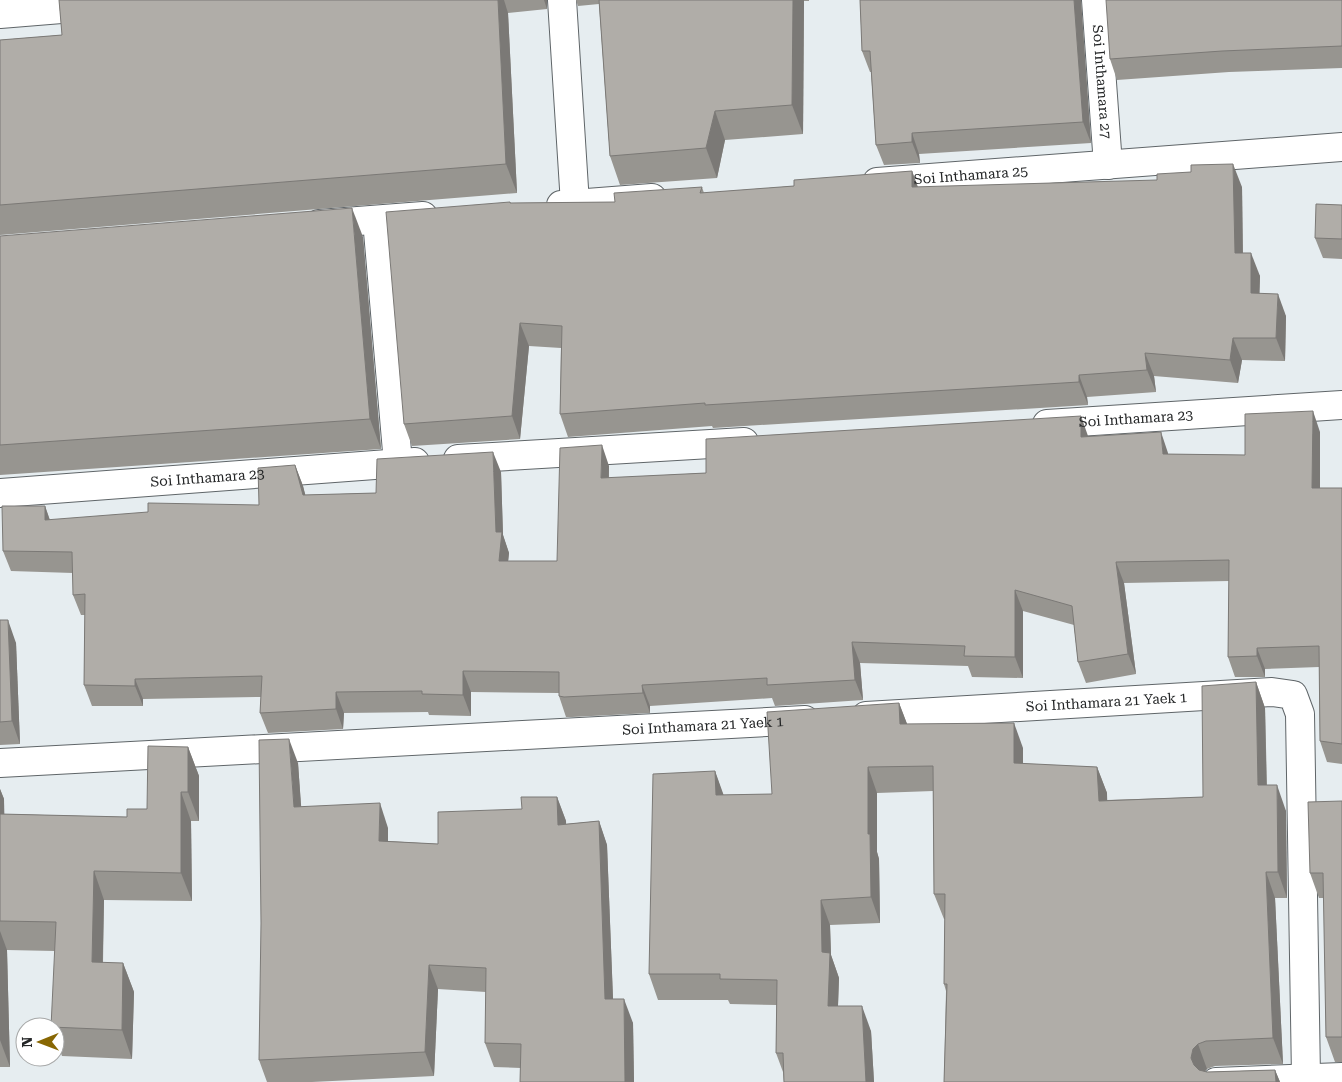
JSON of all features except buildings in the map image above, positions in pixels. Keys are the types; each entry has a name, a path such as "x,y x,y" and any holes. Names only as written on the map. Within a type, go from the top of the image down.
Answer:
{"street":[{"path":"562,0 575,204"},
{"name":"Soi Inthamara 27","path":"1096,0 1108,165"},
{"path":"0,14 126,4"},
{"name":"Soi Inthamara 25","path":"851,184 1342,147"},
{"path":"535,207 673,197"},
{"path":"298,226 446,214"},
{"path":"377,220 398,463"},
{"name":"Soi Inthamara 23","path":"1021,425 1342,405"},
{"name":"Soi Inthamara 23","path":"0,493 398,463 774,440"},
{"name":"Soi Inthamara 21 Yaek 1","path":"0,763 838,718 1254,692 1293,695 1300,714 1306,1077"},
{"path":"1216,1082 1342,1077"}]}
